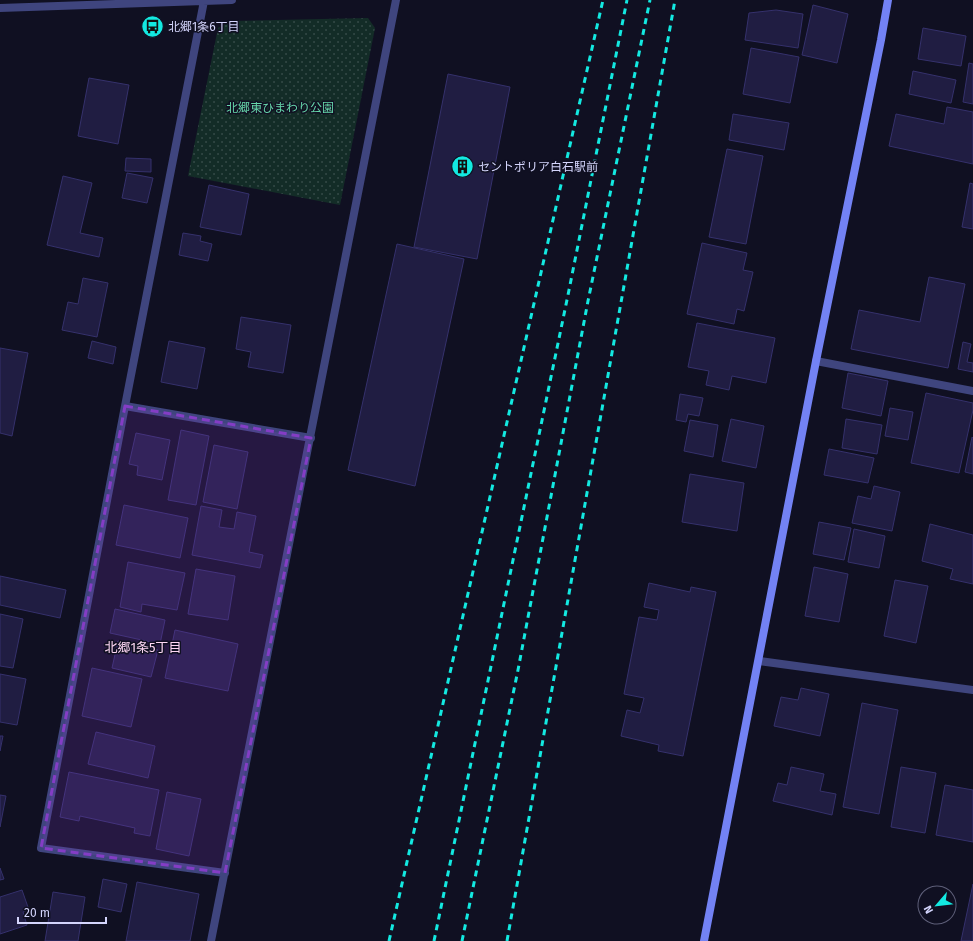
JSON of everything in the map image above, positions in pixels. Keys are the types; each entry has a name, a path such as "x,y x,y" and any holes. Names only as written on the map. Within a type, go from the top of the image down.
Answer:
{"street":[{"path":"0,8 28,4 232,0"},
{"path":"211,941 396,0"},
{"path":"704,941 816,361 888,0"},
{"path":"204,1 41,848 225,872"},
{"path":"816,361 973,391"},
{"path":"125,406 311,438"},
{"path":"759,661 973,690"}],"highlighted area":[{"path":"125,406 311,438 225,873 41,848"}],"green space":[{"name":"北郷東ひまわり公園","path":"368,18 375,28 340,205 188,176 218,28 229,21"}],"building":[{"path":"813,5 848,14 837,63 802,55"},
{"path":"776,10 803,14 798,48 745,40 749,13"},
{"path":"923,28 966,36 961,66 918,59"},
{"path":"751,48 799,57 790,103 743,94"},
{"path":"969,63 973,64 973,104 963,102"},
{"path":"913,71 956,80 951,103 909,94"},
{"name":"セントポリア白石駅前","path":"448,74 510,87 477,259 414,247"},
{"path":"89,78 129,85 118,144 78,136"},
{"path":"947,107 973,112 973,164 889,146 896,114 944,124"},
{"path":"733,114 789,123 784,150 729,140"},
{"path":"727,149 763,156 746,244 709,237"},
{"path":"126,158 151,159 151,172 125,171"},
{"path":"127,173 153,178 147,203 122,198"},
{"path":"63,176 92,183 80,233 103,238 99,257 47,245"},
{"path":"970,183 973,184 973,229 962,227"},
{"path":"209,185 249,194 241,235 200,227"},
{"path":"183,233 201,236 200,241 212,244 208,261 179,255"},
{"path":"702,243 747,253 743,270 753,272 744,311 737,309 734,324 687,314"},
{"path":"397,244 464,259 415,486 348,470"},
{"path":"929,277 965,284 948,368 851,349 859,310 920,322"},
{"path":"83,278 108,283 97,337 62,330 68,302 78,304"},
{"path":"241,317 291,325 283,373 248,367 251,352 236,349"},
{"path":"697,323 775,338 766,383 732,376 729,390 706,385 709,371 688,367"},
{"path":"92,341 116,347 113,364 88,358"},
{"path":"169,341 205,348 197,389 161,382"},
{"path":"963,342 971,344 967,362 973,363 973,372 958,369"},
{"path":"0,348 28,353 12,436 0,433"},
{"path":"848,373 888,381 881,416 842,408"},
{"path":"926,393 973,403 973,410 959,473 911,463"},
{"path":"680,394 703,398 699,416 688,414 686,422 676,420"},
{"path":"890,408 913,412 908,440 885,436"},
{"path":"731,419 764,426 756,468 722,461"},
{"path":"846,419 882,425 877,454 842,448"},
{"path":"690,420 718,425 713,457 684,451"},
{"path":"181,430 209,436 196,505 168,500"},
{"path":"136,433 170,440 162,480 137,475 138,466 129,464"},
{"path":"972,437 973,438 973,474 965,472"},
{"path":"214,445 248,452 237,509 203,502"},
{"path":"829,449 874,458 868,483 824,475"},
{"path":"690,474 744,483 737,531 682,522"},
{"path":"874,486 900,492 892,531 852,523 858,496 871,499"},
{"path":"124,505 188,518 180,558 116,545"},
{"path":"201,506 222,510 219,527 234,529 237,512 256,516 249,552 263,555 260,568 192,555"},
{"path":"819,522 851,528 844,560 813,554"},
{"path":"930,524 973,535 973,584 950,579 953,569 922,561"},
{"path":"854,529 885,536 879,568 848,562"},
{"path":"128,562 185,573 177,610 142,604 141,612 120,607"},
{"path":"814,567 848,574 839,622 805,616"},
{"path":"196,569 235,576 228,620 188,614"},
{"path":"0,576 66,590 60,618 0,605"},
{"path":"895,580 928,586 916,643 884,636"},
{"path":"649,583 690,592 691,587 716,592 683,756 658,751 659,745 621,736 627,710 640,713 644,698 624,694 639,617 657,620 659,610 644,607"},
{"path":"115,609 165,620 160,644 110,633"},
{"path":"0,614 23,619 13,668 0,666"},
{"path":"175,630 238,644 228,691 165,678"},
{"path":"118,641 158,650 151,677 112,668"},
{"path":"92,668 142,679 131,727 82,716"},
{"path":"0,674 26,679 17,725 0,722"},
{"path":"801,688 829,694 820,736 774,726 781,697 798,700"},
{"path":"862,703 898,710 879,814 843,807"},
{"path":"96,732 155,746 148,778 88,764"},
{"path":"0,736 3,736 0,751"},
{"path":"791,767 824,774 820,791 836,794 832,815 773,801 778,783 787,785"},
{"path":"901,767 936,773 925,833 891,827"},
{"path":"69,772 159,790 150,836 134,833 135,828 80,816 79,821 60,817"},
{"path":"945,785 973,790 973,842 936,835"},
{"path":"167,792 201,799 189,856 156,849"},
{"path":"0,795 6,796 0,827"},
{"path":"0,868 4,879 0,880"},
{"path":"103,879 127,884 121,912 98,907"},
{"path":"137,882 199,894 190,941 126,941"},
{"path":"973,884 973,941 961,941"},
{"path":"22,890 29,910 23,912 27,925 0,934 0,897"},
{"path":"53,892 85,897 78,941 45,941"}],"railway":[{"path":"389,941 603,0"},
{"path":"434,941 568,295 627,0"},
{"path":"462,941 518,670 588,301 650,0"},
{"path":"507,941 675,0"}],"place":[{"name":"北郷1条6丁目","path":"153,27"},
{"name":"セントポリア白石駅前","path":"462,167"}],"district":[{"name":"北郷1条5丁目","path":"143,647"}]}
